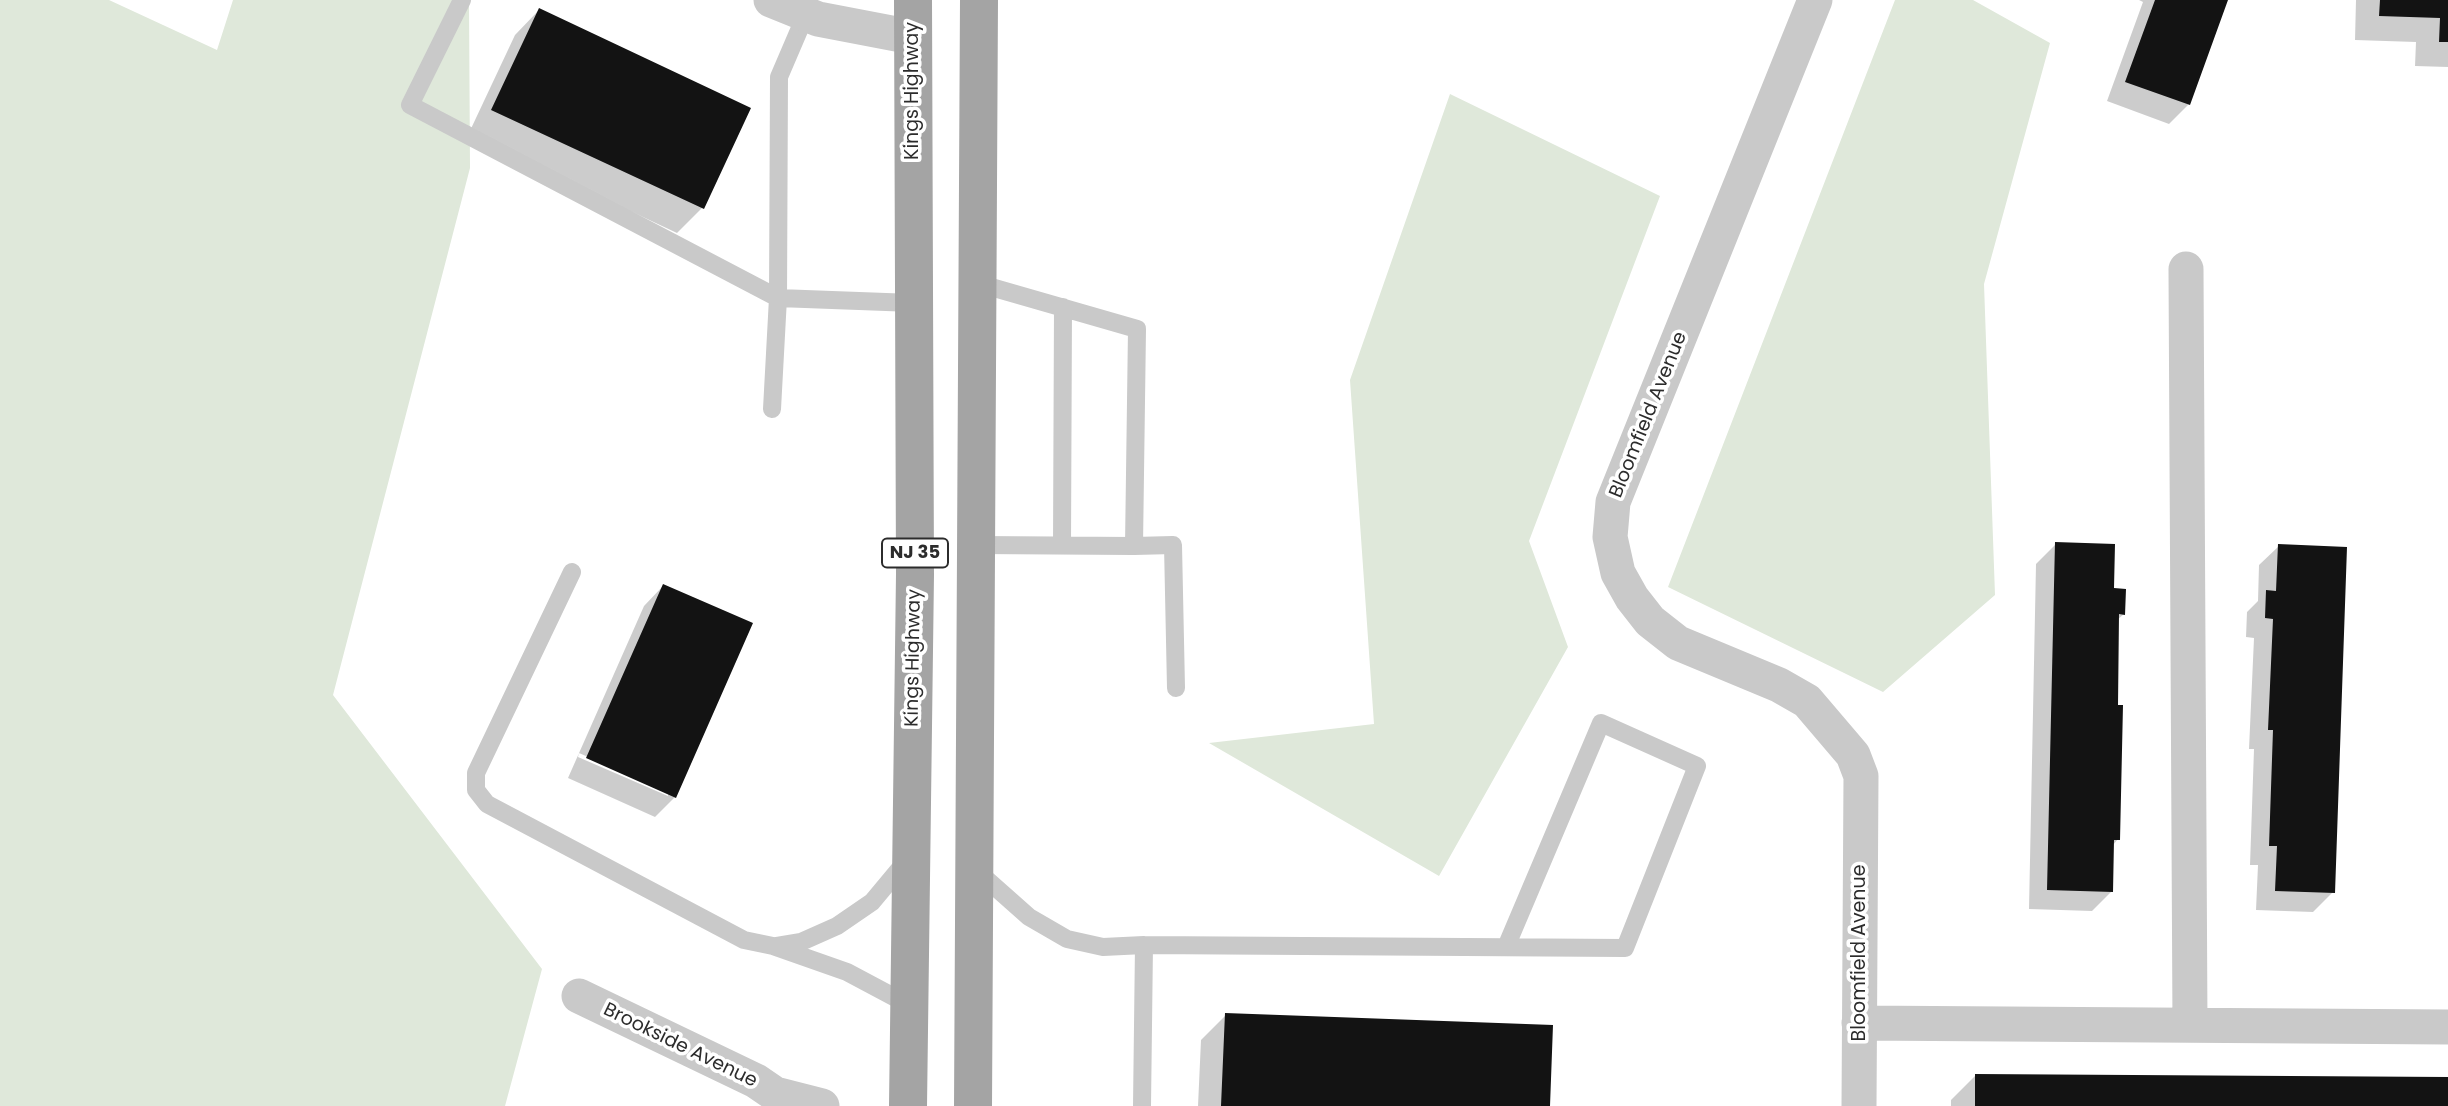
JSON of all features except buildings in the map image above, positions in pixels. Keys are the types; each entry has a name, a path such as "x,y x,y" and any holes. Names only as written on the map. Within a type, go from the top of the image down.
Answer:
{"main road":[{"name":"NJ 35","path":"973,1106 979,0"},
{"name":"Kings Highway","path":"908,1106 915,574 912,19"}],"street":[{"path":"771,0 806,14 912,19"},
{"name":"Bloomfield Avenue","path":"1815,0 1613,502 1610,537 1618,573 1632,598 1650,621 1678,643 1779,685 1807,701 1853,755 1861,776 1859,1106"},
{"path":"2186,269 2190,1026"},
{"name":"Brookside Avenue","path":"579,996 756,1081 775,1094 822,1106"},
{"path":"1859,1023 2448,1027"}],"lane":[{"path":"462,0 410,105 778,298 914,303"},
{"path":"772,409 778,298 779,77 806,14"},
{"path":"977,283 1137,329 1135,546"},
{"path":"1062,545 1063,307"},
{"path":"976,545 1173,545 1176,688"},
{"path":"572,572 476,773 477,790 488,804 744,940 773,946 847,972 909,1005"},
{"path":"974,869 1029,917 1067,939 1103,947 1144,946 1506,947 1625,947 1697,766 1601,723 1506,947"},
{"path":"773,946 801,942 838,926 872,902 911,855"},
{"path":"1142,1106 1144,946"}],"shaded area":[{"path":"0,0 109,0 217,50 233,0 469,0 470,168 333,695 542,969 505,1106 0,1106"},
{"path":"1895,0 1973,0 2050,43 1984,284 1995,595 1883,692 1668,587"},
{"path":"1450,94 1660,196 1529,541 1568,647 1439,876 1209,743 1374,724 1350,380"}]}
